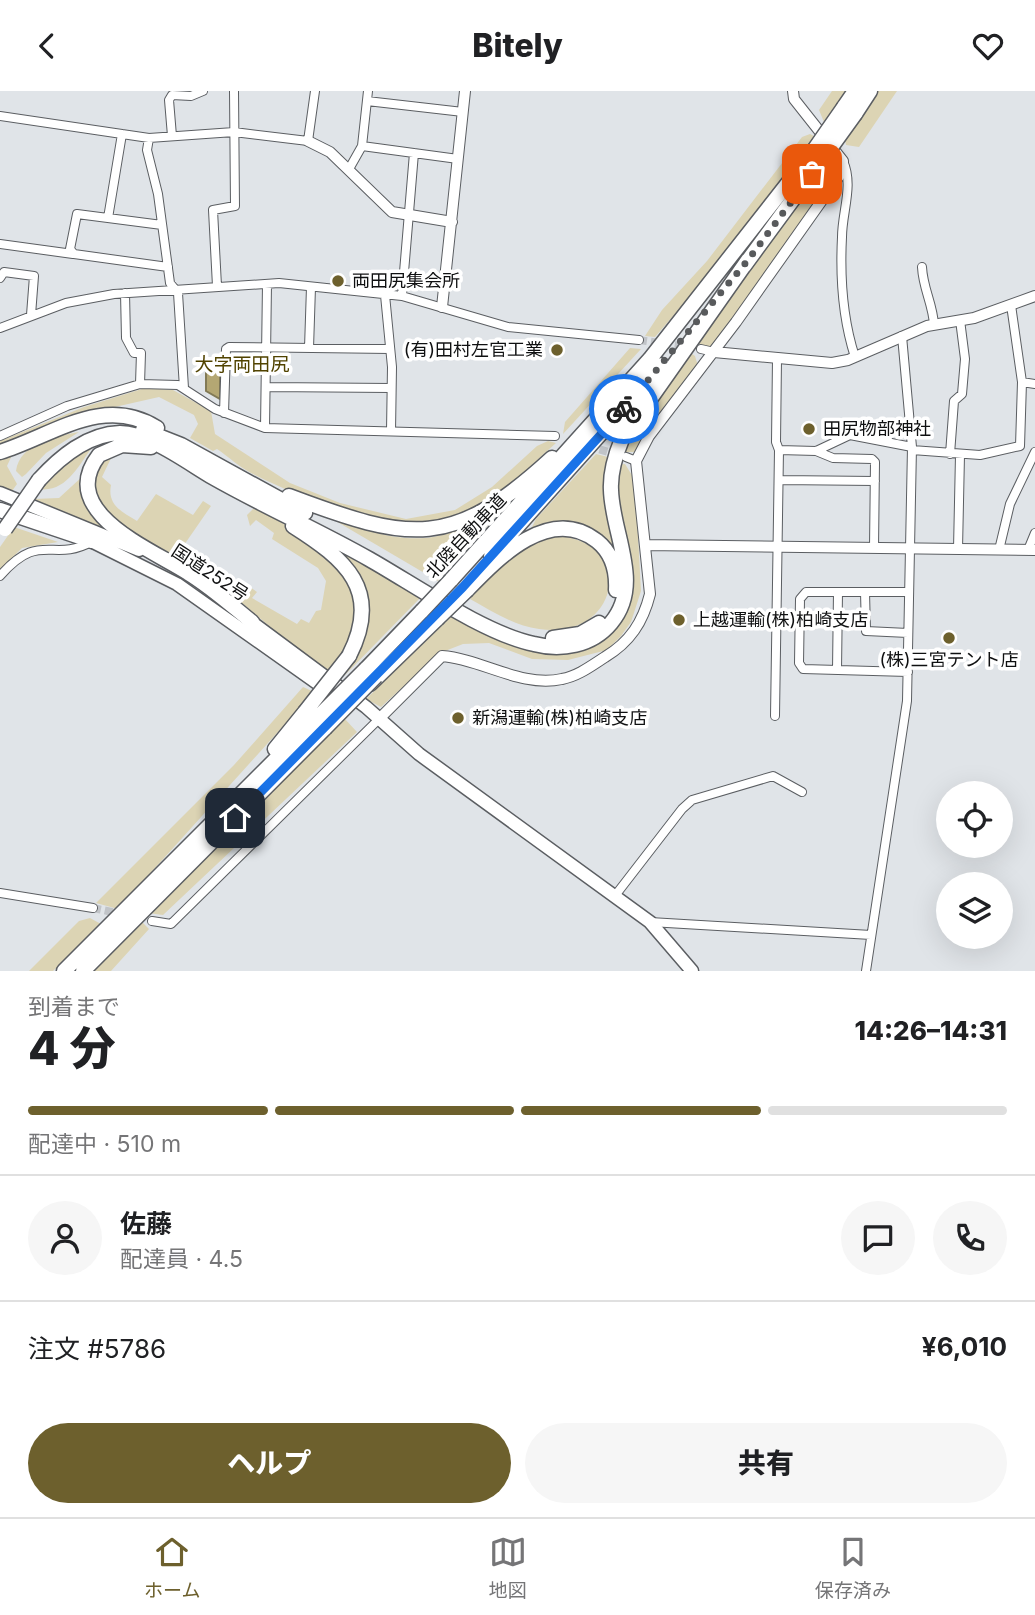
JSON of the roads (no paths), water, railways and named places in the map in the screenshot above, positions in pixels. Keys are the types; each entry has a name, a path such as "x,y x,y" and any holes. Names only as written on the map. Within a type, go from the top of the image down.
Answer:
{"highway":[{"name":"北陸自動車道","path":"849,110 855,91"},
{"name":"北陸自動車道","path":"64,971 315,720 373,674 431,616 612,423 748,260 849,110 870,91"},
{"name":"北陸自動車道","path":"460,586 819,153"},
{"path":"242,486 510,637 555,647 587,642 612,622 624,595 624,559 611,490 616,452 629,426 748,260"},
{"path":"242,486 382,526 423,531 459,524 498,502 557,454 597,415 692,309"},
{"path":"0,452 71,423 103,415 139,419 178,451"},
{"path":"2,530 36,478 70,444 103,429 141,429 486,616 528,634 561,638 590,629 610,609 617,580 613,562 596,541 580,532 560,529 540,533 514,546 460,586"},
{"path":"178,451 142,445 122,445 105,450 94,461 88,477 92,503 113,527 191,575 252,622"},
{"path":"242,486 324,547 349,570 359,587 362,606 359,635 315,720"},
{"name":"国道252号","path":"0,493 141,551 188,577 366,707 378,720"},
{"path":"0,507 92,541"},
{"name":"国道252号","path":"92,541 177,584 317,684 378,720 650,922 692,971"},
{"name":"北陸自動車道","path":"82,971 315,720 360,692 373,674"}],"street":[{"path":"172,136 169,100 172,95 191,96 203,91"},
{"path":"217,286 212,210 235,206 234,91"},
{"path":"308,141 315,91"},
{"path":"349,169 362,146 368,91"},
{"path":"442,307 465,91"},
{"path":"793,91 794,99 843,161 849,174 842,237 846,318 855,357"},
{"path":"367,101 463,112"},
{"path":"0,116 149,138 234,132 308,141 330,152 392,212 452,222"},
{"path":"108,218 122,134"},
{"path":"149,138 147,150 168,267 173,288 178,293 184,388"},
{"path":"362,146 458,159"},
{"path":"402,296 414,153"},
{"path":"152,921 170,924 442,656 459,657 517,676 560,680 577,674 627,641 646,611 650,594 636,461 649,436 822,204 842,172 843,161"},
{"path":"74,254 70,249 75,216 162,225"},
{"path":"0,244 168,267"},
{"path":"922,267 923,288 933,306 934,325"},
{"path":"0,278 4,272 34,276 36,280 31,315"},
{"path":"265,428 267,284"},
{"path":"0,328 66,303 125,293 267,284 402,296 508,327 639,340"},
{"path":"309,348 311,287"},
{"path":"125,293 126,338 134,353 141,353 140,384"},
{"path":"386,295 391,431"},
{"path":"702,349 818,364 855,357 934,325 960,320 1035,296"},
{"path":"1011,305 1022,382 1020,446"},
{"path":"950,454 954,401 962,394 965,359 960,320"},
{"path":"866,971 905,715 908,672 912,449 902,336"},
{"path":"225,413 226,349 390,349"},
{"path":"775,716 779,548 777,359"},
{"path":"1022,382 1035,384"},
{"path":"0,436 67,406 140,384 184,388 225,413 265,428 555,436"},
{"path":"266,387 391,388"},
{"path":"0,427 15,430"},
{"path":"816,451 850,435 912,449 960,455 980,455 1020,446 1035,450 1010,504 999,550"},
{"path":"779,450 816,451 833,458 872,459 875,462 874,548"},
{"path":"958,549 960,455"},
{"path":"626,457 636,461"},
{"path":"779,480 875,481"},
{"path":"645,545 1032,550 1035,533"},
{"path":"0,576 12,562 29,551 48,548 72,549 92,541"},
{"path":"908,672 800,667 800,599 806,592 909,593"},
{"path":"837,670 838,592"},
{"path":"865,592 866,631 908,633"},
{"path":"614,897 682,809 692,800 773,776 802,792"},
{"path":"0,893 93,908"},
{"path":"650,922 871,935"}],"tunnel":[{"path":"639,340 701,349"},
{"path":"588,446 619,455"},
{"path":"93,908 122,914"}],"place":[{"name":"両田尻集会所","path":"338,281"},
{"name":"(有)田村左官工業","path":"557,350"},
{"name":"田尻物部神社","path":"809,429"},
{"name":"上越運輸(株)柏崎支店","path":"679,620"},
{"name":"(株)三宮テント店","path":"949,638"},
{"name":"新潟運輸(株)柏崎支店","path":"458,718"}],"district":[{"name":"大字両田尻","path":"242,364"}]}
